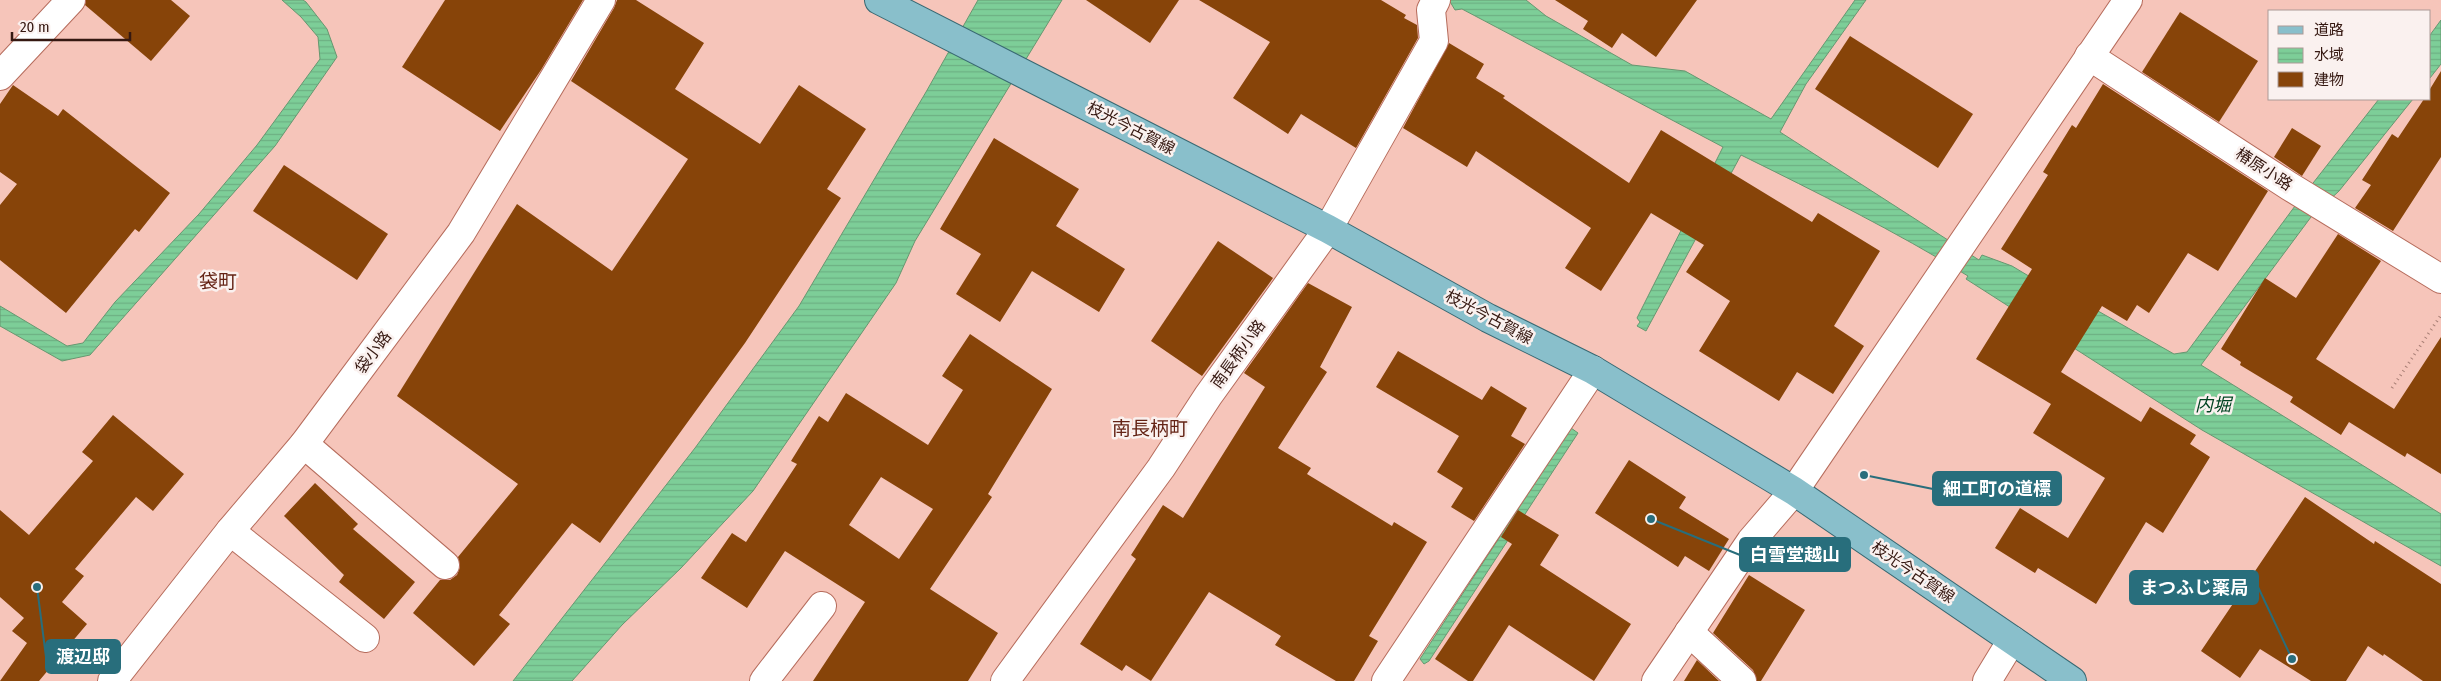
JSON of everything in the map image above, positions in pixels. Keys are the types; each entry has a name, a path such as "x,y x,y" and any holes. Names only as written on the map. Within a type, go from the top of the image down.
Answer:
{"main road":[{"name":"枝光今古賀線","path":"878,0 1017,69 1328,229 1488,318 1593,370 1794,491 2072,681"}],"street":[{"path":"0,76 71,0"},
{"name":"袋小路","path":"112,681 230,531 304,444 461,232 601,0"},
{"path":"1656,681 1751,540 1794,491 2128,0"},
{"name":"南長柄小路","path":"1005,681 1161,468 1208,396 1328,229 1434,41 1433,5"},
{"name":"椿原小路","path":"2089,56 2290,186 2406,255 2441,279"},
{"path":"1386,681 1593,370"},
{"path":"304,444 445,565"},
{"path":"230,531 365,638"},
{"path":"764,681 822,606"},
{"path":"1689,632 1742,681"},
{"path":"1987,681 2012,640"}],"path":[{"path":"2392,388 2441,314"}],"water":[{"path":"282,0 303,0 306,2 327,29 337,57 275,146 90,355 62,361 0,326 0,306 67,346 83,343 115,302 199,214 257,145 320,59 318,37 301,17"},
{"path":"978,0 1062,0 915,241 896,283 753,491 681,568 622,625 572,681 513,681 695,448 799,306 926,92"},
{"name":"内堀","path":"1449,0 1526,0 1546,16 1632,65 1685,71 1771,119 1855,0 1866,0 1806,84 1780,132 1979,260 1982,255 2012,266 2082,308 2098,311 2174,354 2187,352 2295,206 2378,100 2412,100 2339,191 2311,217 2201,365 2441,514 2441,566 2202,430 1966,279 1968,276 1913,243 1741,155 1646,331 1637,326 1640,322 1637,318 1723,147 1462,9 1455,10"},
{"path":"2441,20 2441,64 2431,77 2431,34"},
{"path":"1571,428 1578,433 1429,661 1424,664 1420,659"}],"building":[{"path":"86,0 171,0 190,16 151,61 85,5"},
{"path":"445,0 583,0 541,70 500,131 402,67"},
{"path":"617,0 636,0 704,43 675,89 760,144 799,85 866,129 827,189 841,198 745,343 600,543 572,523 499,615 510,624 474,666 413,613 440,580 450,580 457,575 460,567 458,557 518,484 397,396 517,204 612,271 688,159 571,81"},
{"path":"1086,0 1179,0 1150,43"},
{"path":"1199,0 1381,0 1406,15 1404,18 1417,25 1418,38 1356,148 1301,114 1288,134 1233,98 1270,42"},
{"path":"1555,0 1697,0 1656,57 1622,33 1612,48 1583,29 1588,21"},
{"path":"2180,12 2258,61 2219,122 2142,72"},
{"path":"1850,36 1973,114 1938,168 1815,89"},
{"path":"1449,43 1484,64 1476,78 1505,96 1503,98 1629,183 1661,130 1812,222 1818,213 1880,251 1834,326 1864,346 1833,394 1797,372 1779,401 1699,351 1730,301 1686,272 1704,245 1651,213 1601,291 1565,268 1591,228 1476,151 1467,167 1403,128"},
{"path":"2441,71 2441,157 2393,231 2355,208 2371,185 2362,180 2392,134 2398,138 2423,100 2431,100 2431,87"},
{"path":"2103,84 2268,191 2218,271 2188,253 2149,313 2137,305 2127,321 2102,306 2061,372 2141,422 2150,407 2196,435 2190,444 2210,457 2163,533 2146,522 2096,604 2038,568 2035,573 1995,548 2020,508 2068,538 2105,478 2033,433 2051,404 1976,359 2032,269 2001,249 2048,175 2043,172 2072,125 2076,128"},
{"path":"13,85 58,116 63,109 170,193 139,232 135,229 66,313 0,260 0,205 17,184 0,172 0,104"},
{"path":"2292,128 2321,146 2302,176 2274,157"},
{"path":"994,138 1079,189 1056,226 1125,269 1099,312 1032,271 1000,322 956,294 981,254 940,229"},
{"path":"284,165 388,234 357,280 253,211"},
{"path":"2338,234 2381,261 2316,359 2394,409 2441,337 2441,474 2407,453 2405,457 2349,422 2341,435 2290,402 2293,397 2240,365 2241,362 2221,349 2265,278 2296,298"},
{"path":"1218,241 1273,278 1202,376 1151,341"},
{"path":"1308,283 1352,307 1320,367 1327,372 1278,448 1311,468 1307,474 1392,526 1394,522 1427,542 1369,636 1378,641 1354,681 1336,681 1275,645 1281,636 1209,592 1151,681 1126,665 1122,671 1080,644 1136,559 1131,555 1163,505 1183,518 1265,387 1244,373"},
{"path":"970,334 1052,389 988,494 992,497 930,589 998,633 968,681 813,681 865,602 785,551 747,608 701,578 732,533 746,542 797,464 791,461 819,416 828,422 846,393 928,445 963,390 942,376","holes":["881,477 933,509 899,559 849,525"]},
{"path":"1398,351 1482,400 1491,386 1527,408 1511,436 1525,444 1474,521 1451,507 1463,488 1437,472 1459,436 1376,387"},
{"path":"113,415 184,474 153,511 136,497 75,569 84,576 62,602 87,624 39,681 0,681 27,643 12,631 24,618 0,597 0,510 29,535 93,461 82,452"},
{"path":"1629,460 1686,497 1679,508 1729,539 1709,571 1685,556 1678,567 1595,513"},
{"path":"315,483 358,524 353,529 415,582 384,619 339,582 344,575 284,516"},
{"path":"2305,497 2374,544 2375,541 2441,584 2441,681 2423,681 2384,654 2383,656 2368,646 2346,681 2311,681 2260,649 2240,678 2201,651"},
{"path":"1518,510 1559,535 1540,565 1631,624 1594,681 1509,625 1473,681 1468,681 1435,659 1512,544 1501,537"},
{"path":"1749,575 1805,610 1761,681 1757,681 1753,670 1713,633"},
{"path":"1697,660 1719,681 1684,681"}],"place":[{"name":"細工町の道標","path":"1864,475"},
{"name":"白雪堂越山","path":"1651,519"},
{"name":"渡辺邸","path":"37,587"},
{"name":"まつふじ薬局","path":"2292,659"}],"district":[{"name":"袋町","path":"218,281"},
{"name":"南長柄町","path":"1150,428"}]}
